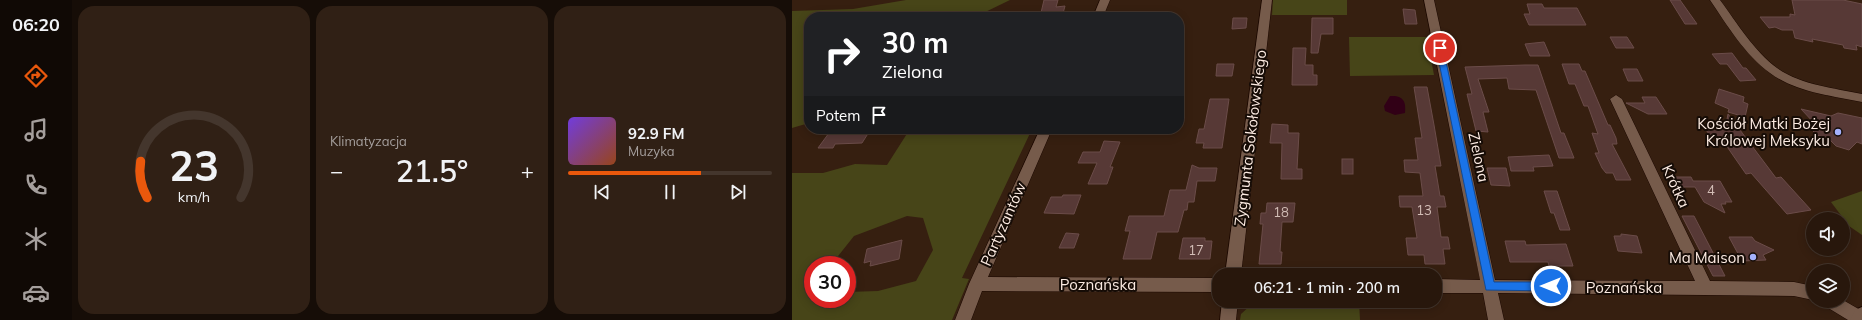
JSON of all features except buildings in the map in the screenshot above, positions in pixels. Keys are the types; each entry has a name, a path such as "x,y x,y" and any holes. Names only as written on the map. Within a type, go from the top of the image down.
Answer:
{"street":[{"path":"1100,12 1105,0"},
{"name":"Zygmunta Sokołowskiego","path":"1234,268 1267,0"},
{"name":"Zielona","path":"1429,0 1496,320"},
{"path":"1715,0 1762,59 1774,70 1792,80 1862,98"},
{"name":"Krótka","path":"1616,99 1705,287"},
{"name":"Partyzantów","path":"963,320 977,284 1044,134"},
{"name":"Poznańska","path":"977,284 1212,284"},
{"name":"Poznańska","path":"1442,286 1705,287 1794,289 1806,291"},
{"path":"1228,320 1229,308"},
{"path":"1843,308 1861,318"}],"shaded area":[{"path":"906,0 1010,0 985,12 804,12 804,124 792,128 792,11 853,9"},
{"path":"1273,0 1347,0 1347,15 1272,15"},
{"path":"1349,37 1427,37 1434,75 1350,76"},
{"path":"1390,96 1395,96 1403,100 1405,113 1395,115 1385,111 1384,106"},
{"path":"907,134 1030,134 962,278 969,279 952,320 792,320 792,173 823,173 855,164 887,165","holes":["907,216 923,218 933,250 916,281 878,291 856,292 856,308 804,308 804,256 838,256 854,236"]},
{"path":"1862,191 1862,235 1850,227 1850,212 1838,212 1831,202"},
{"path":"1248,308 1359,308 1360,320 1240,320 1241,314"}],"place":[{"name":"Kościół Matki Bożej Królowej Meksyku","path":"1838,132"},
{"name":"Ma Maison","path":"1753,257"}],"route":[{"path":"1440,48 1490,286 1551,286"}]}
